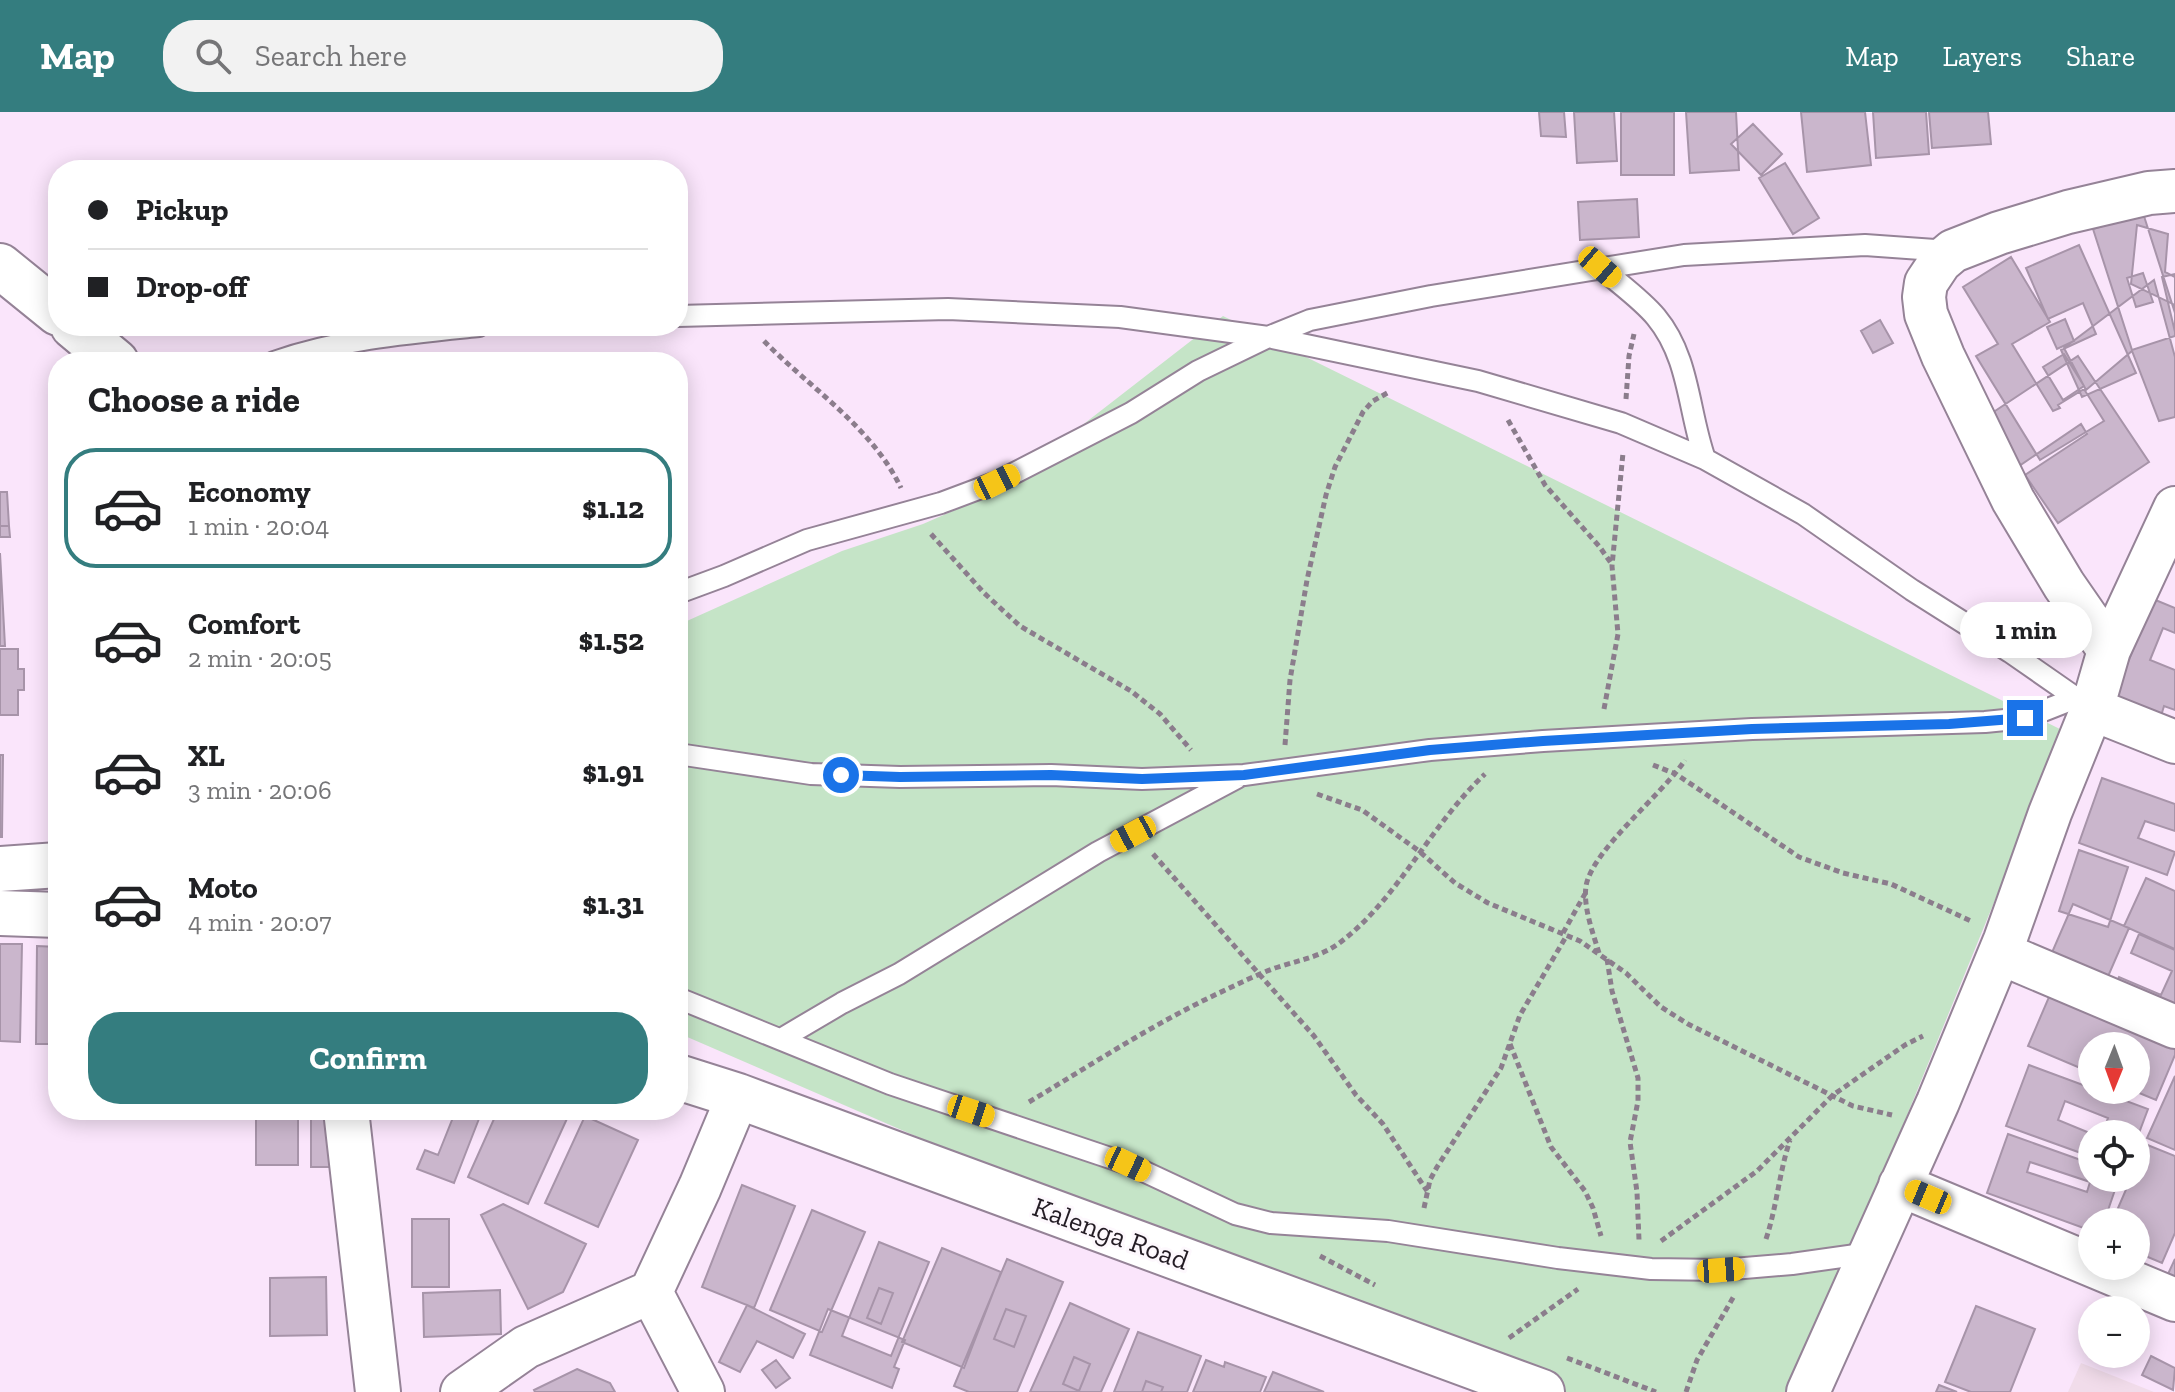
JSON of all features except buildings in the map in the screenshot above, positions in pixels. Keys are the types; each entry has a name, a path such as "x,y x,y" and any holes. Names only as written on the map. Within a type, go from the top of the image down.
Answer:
{"main road":[{"path":"0,266 48,305"},
{"path":"85,336 104,352"},
{"path":"0,869 48,866"},
{"path":"0,913 48,915"},
{"name":"Kalenga Road","path":"688,1080 1542,1392"},
{"path":"347,1120 378,1392"}],"street":[{"path":"2109,650 2064,585 2013,500 1935,336 1925,305 1926,283 1940,262 1953,251 1999,233 2068,212 2149,193 2175,191"},
{"path":"1808,1392 1971,1025 2003,947 2084,703 2175,508"},
{"path":"2084,703 2175,742"},
{"path":"2003,947 2175,1027"},
{"path":"462,1392 526,1347 651,1292 738,1096"},
{"path":"1900,1185 2175,1300"},
{"path":"651,1292 703,1392"}],"lane":[{"path":"688,589 807,540 941,503 997,482 1131,413 1198,371 1310,320 1341,312 1684,255 1865,245 1953,251"},
{"path":"1600,267 1645,307 1669,334 1680,358 1694,429 1705,459"},
{"path":"688,316 948,309 1120,317 1268,337 1493,385 1623,424 1705,459 1803,514 2084,703"},
{"path":"303,352 387,336"},
{"path":"688,756 811,774 1051,775 1142,779 1244,775 1430,750 1598,737 1985,722 2025,718 2084,703"},
{"path":"781,1039 899,974 1031,892 1244,775"},
{"path":"688,1002 890,1084 1128,1164 1235,1214 1271,1223 1388,1231 1558,1258 1623,1261 1665,1269 1753,1267 1870,1253"}],"path":[{"path":"1645,307 1629,356 1612,566 1618,634 1598,737 1628,754 1676,774 1799,857 1904,890 1948,909 2003,947"},
{"path":"740,314 767,344 831,401 880,454 897,478 912,511 950,557 1006,613 1037,638 1131,691 1177,732 1212,776"},
{"path":"1439,373 1408,383 1373,401 1363,412 1335,467 1307,580 1290,680 1286,770 1318,794 1362,810 1419,851 1455,883 1488,903 1565,934 1607,958 1661,1007 1688,1024 1873,1113 1933,1115"},
{"path":"1493,385 1514,433 1545,485 1599,546 1612,566"},
{"path":"1418,1235 1427,1191 1437,1167 1501,1068 1520,1015 1565,934 1586,891 1593,868 1630,822 1676,774 1702,732"},
{"path":"998,1120 1178,1014 1258,975 1317,956 1340,942 1378,907 1470,789 1517,743"},
{"path":"1133,834 1314,1036 1356,1095 1383,1124 1427,1191"},
{"path":"1586,891 1592,931 1600,954"},
{"path":"1607,958 1612,991 1638,1078 1638,1101 1630,1142 1637,1192 1623,1261"},
{"path":"1509,1338 1757,1171 1833,1095 1905,1045 1925,1035 1971,1025"},
{"path":"1510,1044 1551,1147 1585,1191 1623,1261"},
{"path":"1686,1392 1709,1337 1753,1267 1775,1212 1782,1164 1791,1136"}],"shaded area":[{"path":"2079,1368 2094,1368 2154,1392 2068,1392"}],"green space":[{"path":"1223,316 2064,731 1794,1392 1506,1392 688,1037 688,620 842,551 923,524 996,492"}],"route":[{"path":"841,775 1051,775 1142,779 1244,775 1430,750 1543,741 2025,718"}]}
